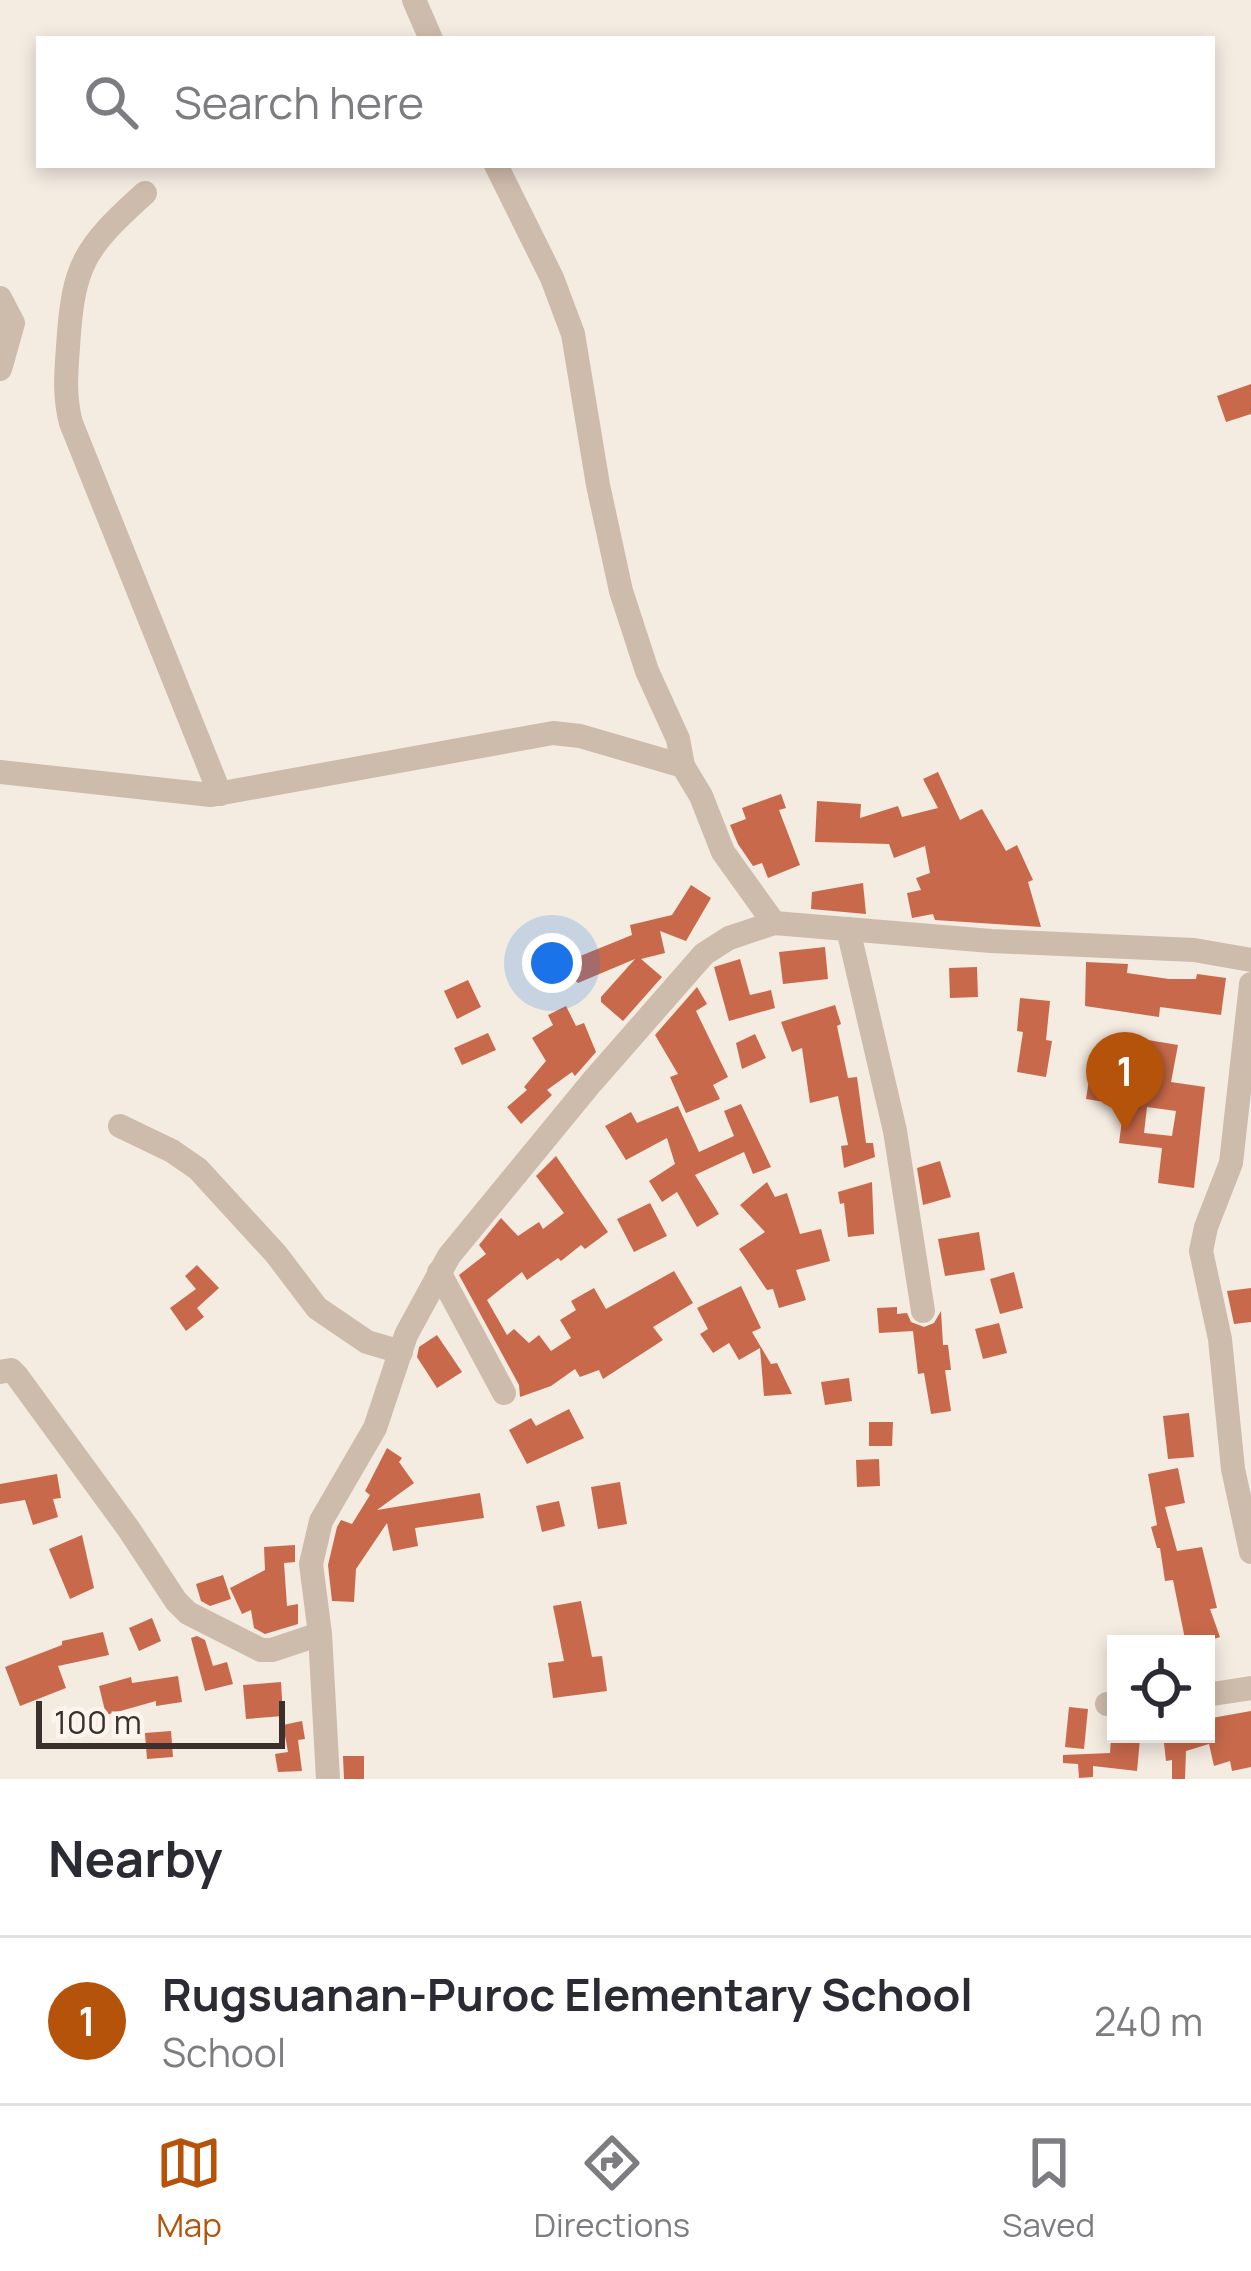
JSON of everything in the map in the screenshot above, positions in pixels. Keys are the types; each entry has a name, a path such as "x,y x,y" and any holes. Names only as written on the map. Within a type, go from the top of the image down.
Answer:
{"street":[{"path":"414,0 430,36"},
{"path":"497,168 552,278 573,334 613,558 647,671 723,852 774,923"},
{"path":"145,193 94,241 82,261 70,302 65,397 71,423 220,794"},
{"path":"0,298 13,323 0,369"},
{"path":"0,772 220,794 553,733 580,736 683,766"},
{"path":"328,1779 311,1564 314,1540 375,1428 401,1352 439,1272 682,975 728,938 774,923 1195,950 1251,959"},
{"path":"848,929 895,1131 923,1311"},
{"path":"1251,984 1231,1163 1206,1227 1202,1251 1220,1339 1233,1469 1248,1520 1251,1552"},
{"path":"119,1126 198,1169 276,1254 316,1309 367,1342 401,1352"},
{"path":"439,1272 503,1393"},
{"path":"0,1372 11,1370 17,1376 188,1613 261,1650 320,1634"},
{"path":"1215,1694 1251,1688"}],"building":[{"path":"1251,384 1251,414 1226,422 1217,396"},
{"path":"938,772 960,820 982,809 1006,851 1017,845 1033,880 1028,882 1041,927 935,920 933,914 912,918 907,893 921,890 916,878 930,873 925,846 894,858 889,844 815,842 817,801 861,804 860,818 898,806 902,817 938,808 923,779"},
{"path":"781,794 786,808 779,810 800,865 768,878 762,863 753,866 730,825 746,819 742,808"},
{"path":"863,883 866,914 811,909 812,892"},
{"path":"691,885 711,898 686,941 660,931 665,953 641,959 662,977 623,1021 601,997 635,959 578,983 558,965 632,935 630,925 672,915"},
{"path":"825,947 828,979 783,984 779,952"},
{"path":"740,959 750,995 771,990 775,1008 729,1021 714,967"},
{"path":"1086,962 1128,964 1127,973 1169,979 1196,979 1197,974 1226,978 1221,1015 1160,1007 1159,1017 1085,1006"},
{"path":"977,967 978,997 950,998 949,968"},
{"path":"468,980 481,1007 457,1019 444,991"},
{"path":"697,987 707,1004 696,1011 728,1077 713,1085 720,1099 686,1113 670,1077 678,1074 655,1035"},
{"path":"1020,998 1050,1001 1046,1040 1052,1041 1046,1077 1017,1072 1023,1032 1017,1031"},
{"path":"835,1005 848,1078 857,1077 866,1143 873,1143 875,1157 844,1168 841,1146 848,1145 838,1096 810,1103 802,1048 792,1052 781,1022"},
{"path":"566,1006 576,1026 584,1023 596,1052 575,1076 572,1072 547,1090 552,1095 521,1124 507,1107 527,1090 524,1087 546,1061 532,1038 553,1025 548,1015"},
{"path":"488,1033 496,1050 462,1065 454,1048"},
{"path":"755,1034 766,1058 742,1069 736,1043"},
{"path":"1148,1040 1178,1045 1171,1082 1205,1087 1194,1188 1158,1183 1162,1148 1119,1143 1124,1105 1086,1099 1089,1080 1140,1089","holes":["1147,1107 1176,1111 1172,1136 1144,1133"]},
{"path":"741,1104 771,1167 753,1174 744,1152 695,1175 719,1214 697,1227 677,1192 662,1202 649,1181 675,1164 667,1138 626,1160 605,1126 631,1112 637,1123 678,1106 699,1152 734,1136 724,1111"},
{"path":"556,1156 608,1232 527,1280 522,1272 487,1300 507,1335 514,1329 529,1343 539,1335 551,1351 571,1338 560,1320 576,1310 571,1301 594,1288 606,1309 674,1271 693,1303 653,1327 663,1340 603,1379 599,1370 580,1377 575,1369 551,1386 520,1397 519,1385 459,1275 486,1254 479,1245 501,1218 518,1236 539,1222 543,1229 564,1213 536,1176"},
{"path":"940,1161 951,1197 923,1205 917,1168"},
{"path":"767,1182 775,1197 787,1193 800,1234 821,1229 830,1261 796,1270 806,1300 779,1308 773,1289 767,1290 739,1249 765,1232 740,1205"},
{"path":"872,1182 874,1234 848,1237 838,1192"},
{"path":"650,1203 667,1236 634,1252 617,1219"},
{"path":"979,1232 985,1270 945,1276 938,1239"},
{"path":"197,1265 219,1288 197,1308 204,1317 186,1331 170,1308 196,1289 185,1276"},
{"path":"1014,1272 1023,1308 1000,1314 990,1279"},
{"path":"741,1286 761,1328 752,1332 771,1364 777,1363 792,1394 764,1396 760,1348 739,1360 729,1343 713,1353 700,1334 708,1329 697,1308"},
{"path":"1251,1288 1251,1322 1234,1324 1227,1291"},
{"path":"897,1307 897,1314 907,1313 911,1322 924,1327 934,1323 941,1311 943,1345 948,1345 951,1370 945,1370 951,1411 931,1414 924,1373 918,1374 913,1331 879,1333 877,1308"},
{"path":"999,1323 1007,1353 983,1359 975,1329"},
{"path":"437,1335 462,1372 437,1388 417,1357 419,1347"},
{"path":"849,1378 852,1401 825,1405 821,1382"},
{"path":"569,1409 584,1438 527,1464 509,1430 531,1418 536,1426"},
{"path":"1189,1413 1194,1457 1168,1459 1163,1416"},
{"path":"869,1422 893,1422 892,1446 869,1446"},
{"path":"387,1448 402,1458 399,1462 414,1483 377,1510 480,1493 484,1518 415,1528 418,1546 393,1551 387,1523 356,1569 354,1602 332,1601 328,1565 337,1527 341,1520 352,1524 370,1495 365,1491"},
{"path":"879,1459 880,1486 857,1487 856,1460"},
{"path":"1178,1468 1185,1503 1165,1507 1177,1551 1202,1547 1217,1608 1210,1609 1220,1637 1184,1635 1173,1580 1165,1581 1151,1527 1157,1525 1148,1474"},
{"path":"57,1474 61,1498 53,1499 58,1517 33,1525 25,1500 0,1504 0,1484"},
{"path":"620,1482 627,1524 598,1529 591,1487"},
{"path":"559,1501 565,1526 542,1532 536,1506"},
{"path":"82,1535 94,1588 70,1599 49,1549"},
{"path":"295,1545 295,1562 284,1563 287,1606 298,1604 298,1624 265,1634 254,1628 251,1610 242,1614 230,1588 265,1570 264,1547"},
{"path":"223,1575 231,1599 210,1606 201,1601 196,1584"},
{"path":"581,1601 592,1657 602,1656 607,1691 553,1698 548,1663 564,1661 553,1606"},
{"path":"152,1618 161,1641 139,1651 129,1628"},
{"path":"103,1632 109,1655 58,1666 66,1688 20,1706 5,1667 62,1645 62,1641"},
{"path":"191,1638 205,1640 213,1666 227,1662 233,1684 205,1691"},
{"path":"178,1676 182,1702 156,1706 156,1701 106,1715 99,1686 131,1677 132,1683"},
{"path":"281,1682 283,1716 246,1719 243,1685"},
{"path":"1069,1707 1088,1709 1084,1749 1065,1747"},
{"path":"1251,1711 1251,1767 1232,1771 1230,1761 1214,1766 1209,1744 1186,1751 1185,1779 1172,1779 1172,1760 1166,1761 1164,1743 1215,1743 1215,1717"},
{"path":"302,1721 305,1739 298,1740 302,1771 278,1772 275,1754 288,1752 283,1725"},
{"path":"171,1731 173,1757 147,1759 145,1733"},
{"path":"1111,1743 1140,1743 1137,1771 1093,1766 1093,1777 1079,1778 1078,1764 1063,1763 1063,1755 1110,1753"},
{"path":"343,1756 364,1756 364,1779 344,1779"}],"place":[{"name":"Rugsuanan-Puroc Elementary School","path":"1125,1131"}]}
